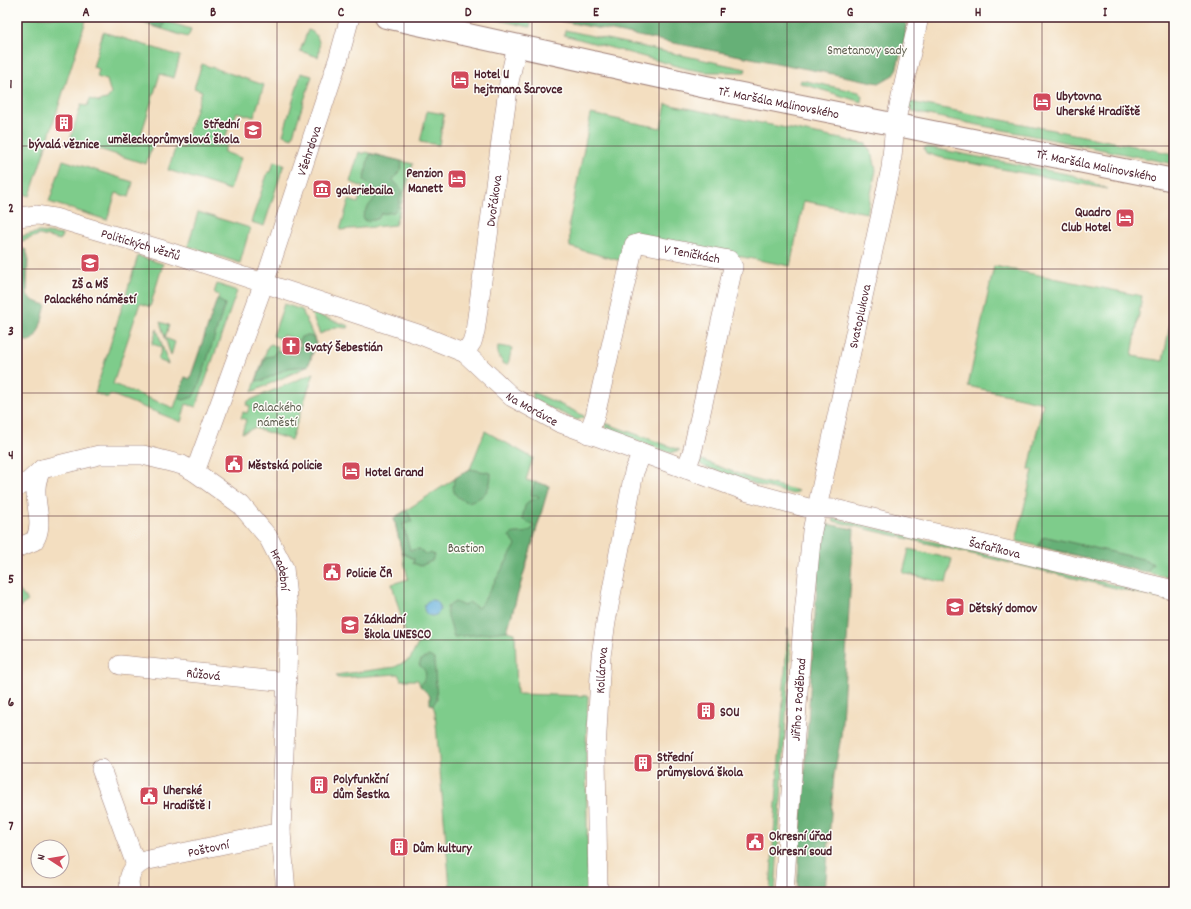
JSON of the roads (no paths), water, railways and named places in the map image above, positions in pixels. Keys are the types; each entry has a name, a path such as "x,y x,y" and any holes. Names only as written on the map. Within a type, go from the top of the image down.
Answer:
{"main road":[{"name":"Tř. Maršála Malinovského","path":"386,17 706,87 1174,180"}],"street":[{"name":"Všehrdova","path":"264,283 339,57 350,17"},
{"name":"Svatoplukova","path":"816,508 891,168 895,124 919,17"},
{"name":"Dvořákova","path":"465,353 472,342 475,332 509,82 516,46"},
{"name":"Politických vězňů","path":"17,217 42,215 55,218 160,249 264,283"},
{"name":"V Teničkách","path":"588,434 595,416 634,245 640,243 729,260 733,267 692,453 686,469"},
{"name":"Na Morávce","path":"264,283 418,334 465,353 505,391 519,402 558,422 768,498 808,508 816,508"},
{"path":"195,472 264,283"},
{"name":"Kollárova","path":"598,892 596,752 601,656 634,472 642,453"},
{"name":"Hradební","path":"17,487 28,482 42,470 99,455 133,454 182,465 195,472 221,490 247,511 268,537 279,556 287,581 290,619 280,832 286,892"},
{"path":"17,548 34,541 39,531 35,488 38,476 42,470"},
{"name":"Šafaříkova","path":"816,508 835,509 1174,590"},
{"name":"Jiřího z Poděbrad","path":"784,892 804,605 816,508"},
{"name":"Růžová","path":"120,665 287,682"},
{"path":"100,769 136,865 129,877 131,892"},
{"name":"Poštovní","path":"136,865 152,858 280,832"}],"water":[{"path":"432,600 438,602 440,608 438,614 432,616 426,614 424,608 426,602"}],"place":[{"name":"Hotel U hejtmana Šarovce","path":"460,80"},
{"name":"Ubytovna Uherské Hradiště","path":"1042,102"},
{"name":"bývalá věznice","path":"64,123"},
{"name":"Střední uměleckoprůmyslová škola","path":"253,130"},
{"name":"Penzion Manett","path":"457,179"},
{"name":"galeriebaila","path":"322,189"},
{"name":"Quadro Club Hotel","path":"1125,218"},
{"name":"ZŠ a MŠ Palackého náměstí","path":"90,263"},
{"name":"Svatý Šebestián","path":"291,346"},
{"name":"Městská policie","path":"234,464"},
{"name":"Hotel Grand","path":"351,471"},
{"name":"Policie ČR","path":"332,572"},
{"name":"Dětský domov","path":"955,607"},
{"name":"Základní škola UNESCO","path":"350,625"},
{"name":"SOU","path":"706,711"},
{"name":"Střední průmyslová škola","path":"643,763"},
{"name":"Polyfunkční dům Šestka","path":"319,785"},
{"name":"Uherské Hradiště 1","path":"149,796"},
{"name":"Okresní úřad Okresní soud","path":"755,842"},
{"name":"Dům kultury","path":"399,847"}],"park label":[{"name":"Smetanovy sady","path":"867,49"},
{"name":"Palackého náměstí","path":"277,414"},
{"name":"Bastion","path":"466,547"}]}
